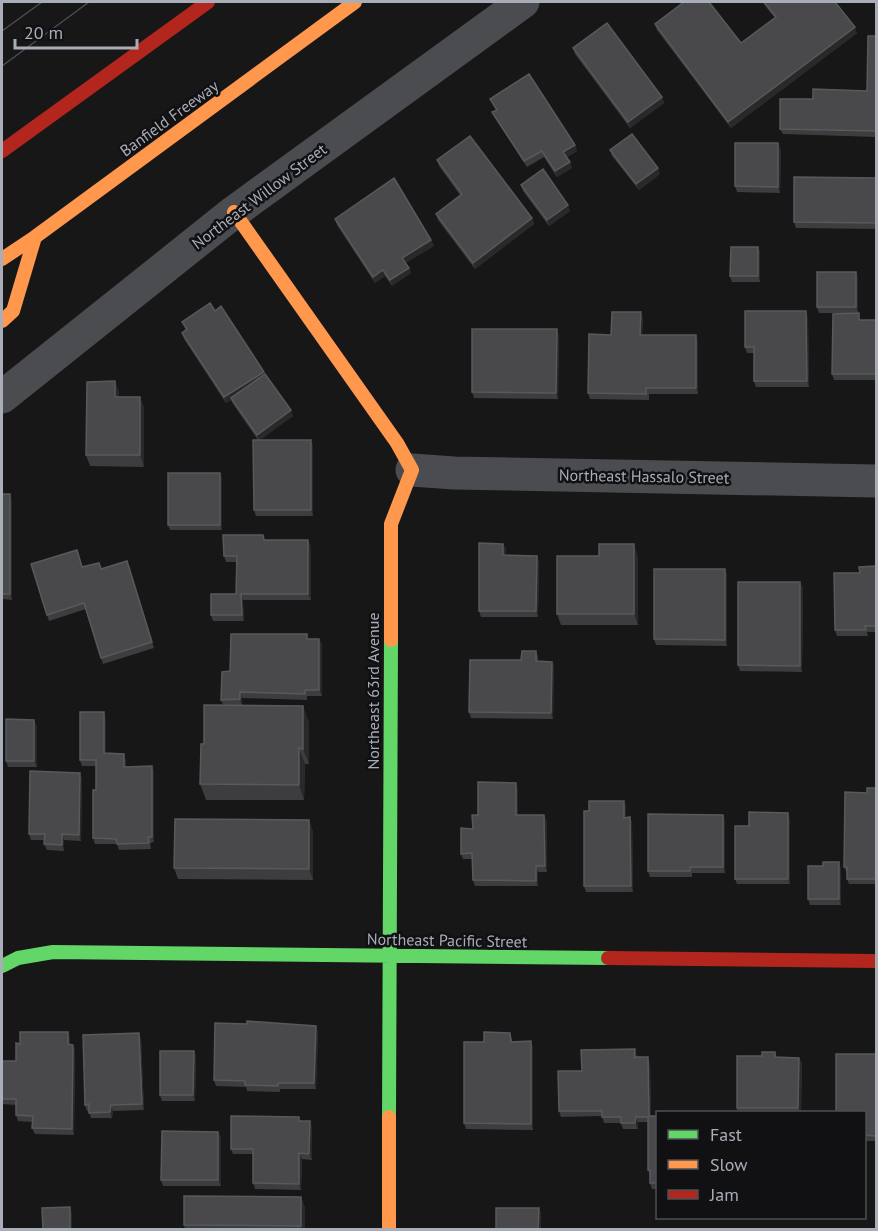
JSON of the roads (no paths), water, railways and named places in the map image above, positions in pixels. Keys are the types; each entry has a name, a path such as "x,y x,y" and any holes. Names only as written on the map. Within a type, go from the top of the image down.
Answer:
{"main road":[{"path":"2,152 208,2"},
{"name":"Banfield Freeway","path":"2,259 355,2"},
{"path":"234,212 397,443 412,470"},
{"path":"2,321 13,311 35,237"},
{"name":"Northeast 63rd Avenue","path":"389,1230 391,524 412,470"},
{"name":"Northeast Pacific Street","path":"2,966 18,958 53,952 876,961"}],"street":[{"name":"Northeast Willow Street","path":"2,397 234,212 523,2"},
{"name":"Northeast Hassalo Street","path":"412,470 454,473 876,481"}],"tram line":[{"path":"2,31 42,2"},
{"path":"2,66 89,2"}]}
